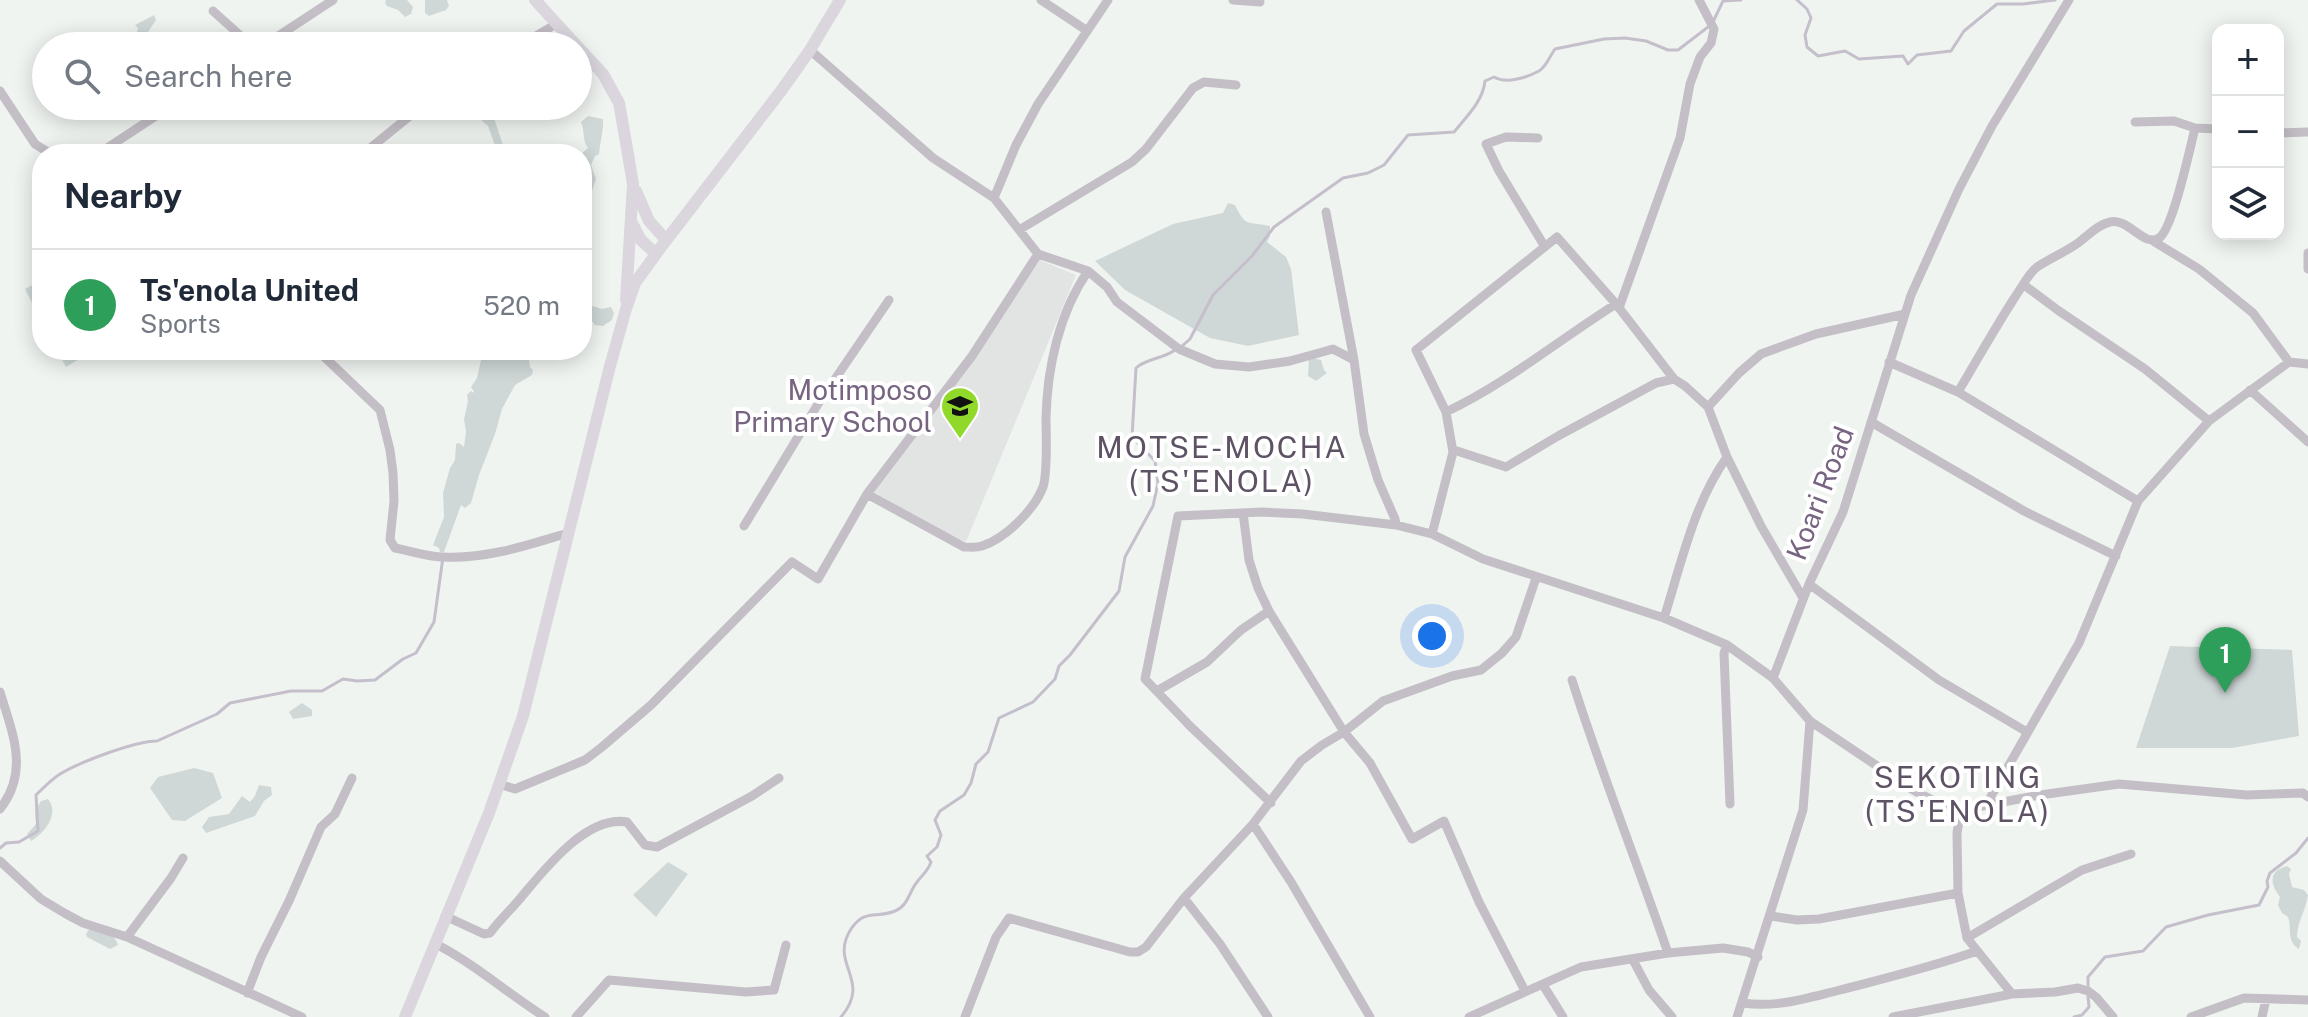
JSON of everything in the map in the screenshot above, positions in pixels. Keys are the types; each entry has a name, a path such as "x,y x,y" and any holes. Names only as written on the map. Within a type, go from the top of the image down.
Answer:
{"main road":[{"path":"535,0 564,32"},
{"path":"405,1017 499,784 523,716 635,283 810,50 840,0"},
{"path":"592,62 603,74 619,103 633,184 626,309"},
{"path":"633,184 649,221 666,240"},
{"path":"632,223 641,240 656,254"}],"street":[{"path":"284,32 333,0"},
{"path":"1041,0 1086,30"},
{"path":"994,198 1016,145 1038,104 1108,0"},
{"path":"1233,0 1260,2"},
{"path":"1446,412 1476,398 1583,325 1618,306 1680,138 1690,84 1700,57 1711,43 1714,29 1699,0"},
{"name":"Koari Road","path":"1773,678 1803,598 1843,512 1911,295 1985,138 2069,0"},
{"path":"213,11 236,32"},
{"path":"543,32 556,24"},
{"path":"810,50 933,158 994,198 1038,254 1088,271 1107,287 1117,302 1179,349 1215,364 1249,367 1290,361 1333,349 1354,360"},
{"path":"1019,230 1132,162 1146,149 1193,88 1204,82 1236,85"},
{"path":"0,91 35,144"},
{"path":"113,144 150,120"},
{"path":"375,144 405,120"},
{"path":"2135,122 2174,121 2195,128 2212,129"},
{"path":"2153,241 2166,230 2195,128"},
{"path":"2284,133 2308,132"},
{"path":"1538,138 1506,137 1486,144 1545,247"},
{"path":"1326,212 1369,453 1396,525"},
{"path":"1958,392 1996,326 2035,269 2077,244 2101,224 2115,220 2199,269 2253,313 2289,362"},
{"path":"1432,534 1453,452 1446,412 1416,350 1557,237 1618,306 1674,379 1708,407 1727,457 1761,526 1803,598"},
{"path":"2308,253 2308,269"},
{"path":"499,784 515,789 585,760 651,705 792,562 818,579 867,494 972,356 1038,254"},
{"path":"867,494 964,547 980,547 1021,521 1044,486 1047,408 1057,335 1079,284 1088,271"},
{"path":"2024,285 2145,369 2209,421"},
{"path":"744,526 818,404 889,300"},
{"path":"1708,407 1761,354 1816,334 1905,314"},
{"path":"328,360 380,410 393,473 390,540 395,548 443,557 487,555 568,533"},
{"path":"1889,362 1958,392 2138,501"},
{"path":"1986,805 2079,643 2138,501 2209,421 2289,362 2308,364"},
{"path":"1453,452 1506,467 1656,383 1674,379"},
{"path":"2250,390 2308,442"},
{"path":"1871,422 2024,511 2116,556"},
{"path":"1664,618 1694,522 1715,474 1727,457"},
{"path":"1243,513 1249,560 1269,611 1344,732 1370,763 1412,839 1444,821 1479,902 1525,991"},
{"path":"1271,803 1195,732 1145,679 1178,516 1303,514 1396,525 1432,534 1483,559 1536,578 1664,618 1727,645 1773,678 1810,721 1913,790 1961,810 2119,784 2247,795 2303,793 2308,797"},
{"path":"965,1017 996,937 1009,918 1130,952 1146,947 1184,898 1271,803 1301,761 1383,701 1452,676 1481,670 1502,653 1516,637 1536,578"},
{"path":"1809,584 1939,680 2027,732"},
{"path":"1157,691 1207,662 1241,630 1269,611"},
{"path":"1727,645 1724,653 1730,804"},
{"path":"1572,680 1596,759 1631,846 1668,953"},
{"path":"0,692 15,737 17,759 15,777 0,809"},
{"path":"1737,1017 1803,810 1810,721"},
{"path":"247,993 321,827 335,814 352,778"},
{"path":"445,916 484,934 490,933 559,853 593,830 618,821 627,822 645,845 657,847 779,778"},
{"path":"1961,810 1957,833 1958,893 1967,938 2012,994"},
{"path":"1253,824 1291,882 1370,1017"},
{"path":"1967,938 2082,870 2131,854"},
{"path":"127,937 183,858"},
{"path":"0,861 41,899 83,923 127,937 302,1017"},
{"path":"1771,916 1819,919 1958,893"},
{"path":"1184,898 1220,944 1268,1017"},
{"path":"434,943 465,959 545,1017"},
{"path":"576,1017 609,980 746,992 774,990 786,945"},
{"path":"1469,1017 1581,967 1723,948 1758,957"},
{"path":"1743,1003 1762,1005 1815,997 1921,970 1977,951"},
{"path":"1633,960 1649,990 1672,1017"},
{"path":"1543,985 1563,1017"},
{"path":"1893,1017 2012,994 2078,988 2096,997 2113,1017"},
{"path":"2191,1017 2244,998 2308,1000"},
{"path":"2262,1017 2266,999"}],"shaded area":[{"path":"386,0 407,0 413,7 411,14 405,17 387,6"},
{"path":"425,0 447,0 449,6 429,16 425,13"},
{"path":"154,15 156,20 148,32 136,32 138,28 135,25"},
{"path":"592,117 603,119 599,154 592,163 592,144 585,142 581,122 592,120"},
{"path":"495,120 503,144 494,144 488,126 482,121"},
{"path":"592,168 596,179 592,191"},
{"path":"1228,203 1235,205 1248,222 1270,226 1267,242 1286,257 1291,269 1299,335 1248,346 1210,338 1125,290 1095,261 1173,224 1223,213"},
{"name":"Motimposo Primary School","path":"1040,260 1076,275 966,542 926,523 873,491 1035,262"},
{"path":"32,285 32,303 25,289"},
{"path":"592,306 602,309 611,307 614,313 612,320 603,326 595,325"},
{"path":"1309,359 1321,360 1327,373 1316,381 1308,376"},
{"path":"62,360 78,360 66,367"},
{"path":"481,360 529,360 533,370 532,375 515,385 502,409 471,503 465,508 461,505 444,552 440,552 433,545 444,517 443,493 455,460 456,444 464,447 467,395 471,391 475,393 471,387 477,378"},
{"path":"2170,646 2292,650 2299,736 2232,748 2136,748"},
{"path":"302,703 312,710 312,716 293,719 289,712"},
{"path":"194,768 213,773 222,798 185,821 172,820 150,788 158,777"},
{"path":"259,785 271,787 272,795 264,801 255,816 206,833 202,827 209,817 229,814 242,796 250,802"},
{"path":"48,799 52,816 41,833 31,841 27,834 36,824 35,811 41,801"},
{"path":"668,862 688,874 656,917 633,895"},
{"path":"2287,866 2291,869 2292,887 2304,890 2308,895 2297,932 2301,941 2299,949 2292,942 2288,917 2278,905 2280,897 2273,883 2276,871"},
{"path":"90,928 110,935 118,945 110,949 87,937"}],"waterway":[{"path":"1181,347 1190,339 1213,295 1252,256 1274,227 1343,178 1368,173 1384,165 1408,135 1454,132 1478,102 1485,81 1494,77 1510,80 1528,76 1541,69 1555,49 1604,39 1646,41 1668,50 1678,50 1712,24 1723,1 1741,0"},
{"path":"1797,0 1811,18 1805,35 1807,47 1818,56 1845,51 1859,59 1903,56 1908,64 1917,55 1951,51 1964,31 1997,4 2055,0"},
{"path":"841,1017 850,1004 853,992 844,953 851,929 861,918 888,913 903,906 930,865 927,856 937,847 941,835 935,820 940,811 964,795 976,764 988,752 999,718 1033,702 1055,679 1059,666 1119,591 1125,557 1153,506 1158,483 1155,461 1132,437 1136,368 1175,350"},
{"path":"0,848 38,831 36,795 57,776 80,764 122,748 157,741 217,714 230,703 291,691 322,691 343,679 375,680 416,653 434,622 443,557"},
{"path":"2088,988 2088,977 2105,957 2143,951 2166,927 2259,905 2268,887 2270,873 2296,853 2308,838"},
{"path":"2074,1017 2082,1015 2089,1007 2088,996"}],"place":[{"name":"Motimposo Primary School","path":"960,440"},
{"name":"Ts'enola United","path":"2225,693"}],"district":[{"name":"MOTSE-MOCHA (TS'ENOLA)","path":"1222,465"},
{"name":"SEKOTING (TS'ENOLA)","path":"1958,795"}]}
